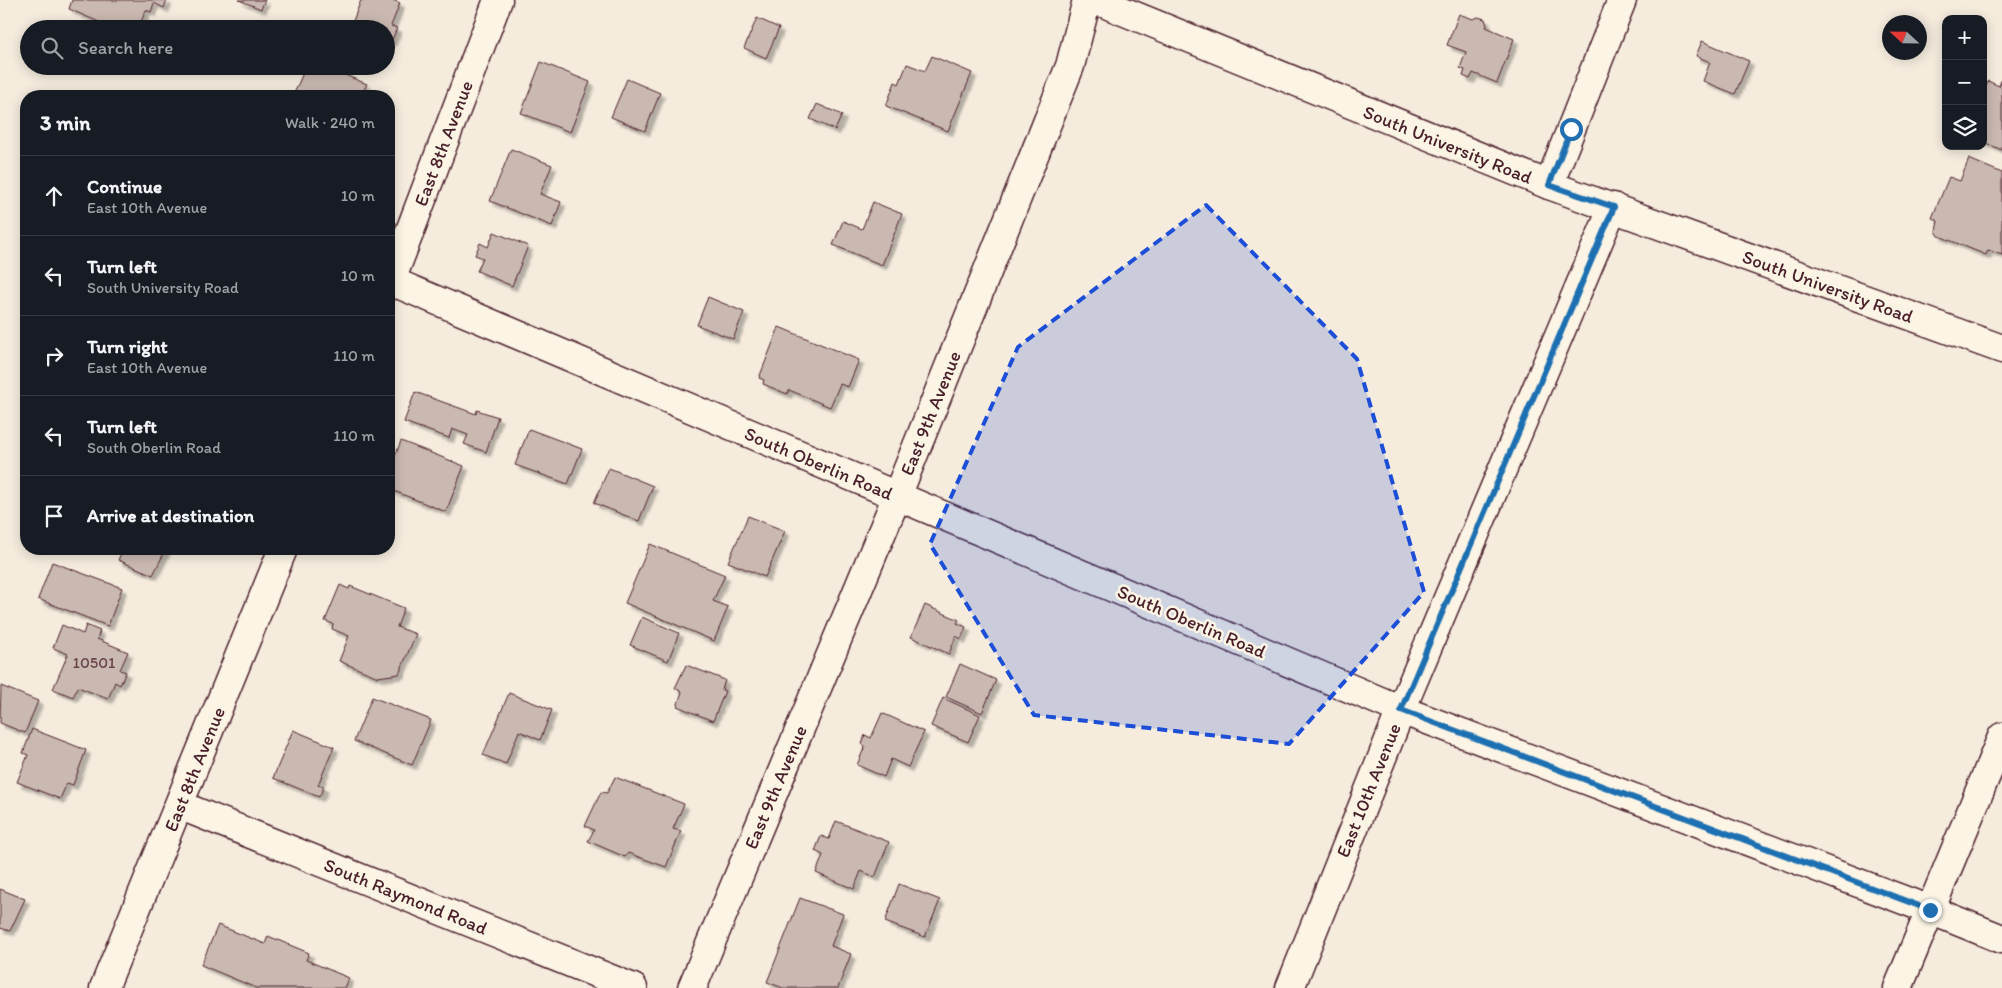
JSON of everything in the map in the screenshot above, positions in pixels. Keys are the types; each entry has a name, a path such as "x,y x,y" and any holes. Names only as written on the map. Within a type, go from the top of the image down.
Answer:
{"street":[{"name":"East 8th Avenue","path":"395,271 498,0"},
{"name":"East 9th Avenue","path":"692,988 897,496 1070,66 1087,0"},
{"name":"South University Road","path":"1096,0 1549,185 2002,349"},
{"path":"1549,185 1622,0"},
{"name":"East 10th Avenue","path":"1290,988 1401,710 1614,207"},
{"name":"South Oberlin Road","path":"395,286 1401,710 2002,939"},
{"name":"East 8th Avenue","path":"104,988 281,555"},
{"path":"1898,988 2002,737"},
{"name":"South Raymond Road","path":"179,804 634,988"}],"highlighted area":[{"path":"1206,205 1357,359 1424,592 1289,744 1034,715 930,544 1018,347"}],"building":[{"path":"72,0 167,0 164,8 154,3 151,12 146,10 142,20 94,20 69,9"},
{"path":"239,0 265,0 261,9"},
{"path":"361,0 393,0 400,3 393,20 353,20"},
{"path":"1459,14 1473,19 1478,17 1485,19 1486,27 1514,39 1497,83 1473,73 1470,79 1463,76 1465,70 1460,68 1466,52 1447,45"},
{"path":"757,18 779,28 766,58 744,48"},
{"path":"1702,41 1749,61 1735,94 1703,81 1710,62 1696,56"},
{"path":"932,56 972,73 948,131 886,106 895,82 899,84 907,64 925,71"},
{"path":"541,62 590,82 570,132 521,113"},
{"path":"302,75 345,75 367,84 364,90 296,90"},
{"path":"2002,78 2002,150 1987,144 1987,83 1988,81 1999,86"},
{"path":"627,79 660,93 645,131 611,117"},
{"path":"817,104 842,115 835,130 810,119"},
{"path":"511,149 552,165 540,194 561,202 552,226 490,201"},
{"path":"1969,159 2002,173 2002,255 1988,250 1986,255 1939,236 1936,231 1938,221 1932,218 1949,177 1960,181"},
{"path":"873,202 902,214 882,265 833,245 843,221 862,229"},
{"path":"494,232 528,246 512,286 477,271 483,258 475,255 480,243 488,247"},
{"path":"708,297 744,312 733,339 697,325"},
{"path":"779,327 859,360 848,387 840,384 830,407 789,390 787,394 763,384 764,380 759,378"},
{"path":"415,392 476,414 477,410 498,417 486,452 464,444 468,435 452,429 449,438 404,422"},
{"path":"529,429 582,449 568,484 515,465"},
{"path":"401,441 464,466 446,512 395,491 395,456"},
{"path":"609,468 653,486 639,521 594,503"},
{"path":"748,516 785,531 765,577 728,562"},
{"path":"650,544 725,575 713,601 728,607 714,641 625,603"},
{"path":"120,555 163,555 153,575 118,560"},
{"path":"52,562 122,588 108,626 38,599"},
{"path":"340,585 349,589 350,586 404,608 397,627 416,634 399,674 378,677 339,661 349,636 332,629 333,624 325,621"},
{"path":"925,605 959,620 957,623 966,627 961,639 956,636 949,654 911,637"},
{"path":"642,617 679,633 668,661 630,645"},
{"path":"62,625 83,634 86,625 100,631 97,639 128,652 120,670 126,672 120,685 115,682 108,699 78,687 73,697 53,689 68,654 53,648"},
{"path":"960,664 996,680 982,713 946,697"},
{"path":"686,665 725,680 722,690 725,691 713,721 677,706 682,692 675,688"},
{"path":"1,686 38,701 25,733 0,723"},
{"path":"509,693 552,710 540,740 519,731 506,764 483,755"},
{"path":"372,697 431,720 412,765 354,741"},
{"path":"943,698 980,715 968,742 931,726"},
{"path":"882,713 924,732 908,767 891,759 884,777 857,765 865,746 862,744 865,735 871,738"},
{"path":"32,729 86,750 73,785 67,783 60,799 17,782 28,755 23,753"},
{"path":"293,730 334,747 318,785 324,787 319,797 273,778"},
{"path":"615,777 684,804 673,829 681,831 666,867 628,853 625,857 588,841 594,830 585,826 601,792 607,793"},
{"path":"836,821 889,842 875,877 861,871 854,889 816,873 823,855 815,851 821,836 829,839"},
{"path":"899,884 940,900 925,937 885,922"},
{"path":"0,889 25,899 10,931 0,928"},
{"path":"800,898 843,914 831,946 851,954 838,988 783,988 767,982"},
{"path":"218,925 265,944 268,936 309,953 306,960 349,978 345,988 256,988 201,965"}],"route":[{"path":"1571,129 1549,185 1614,207 1401,710 1930,910"}]}
